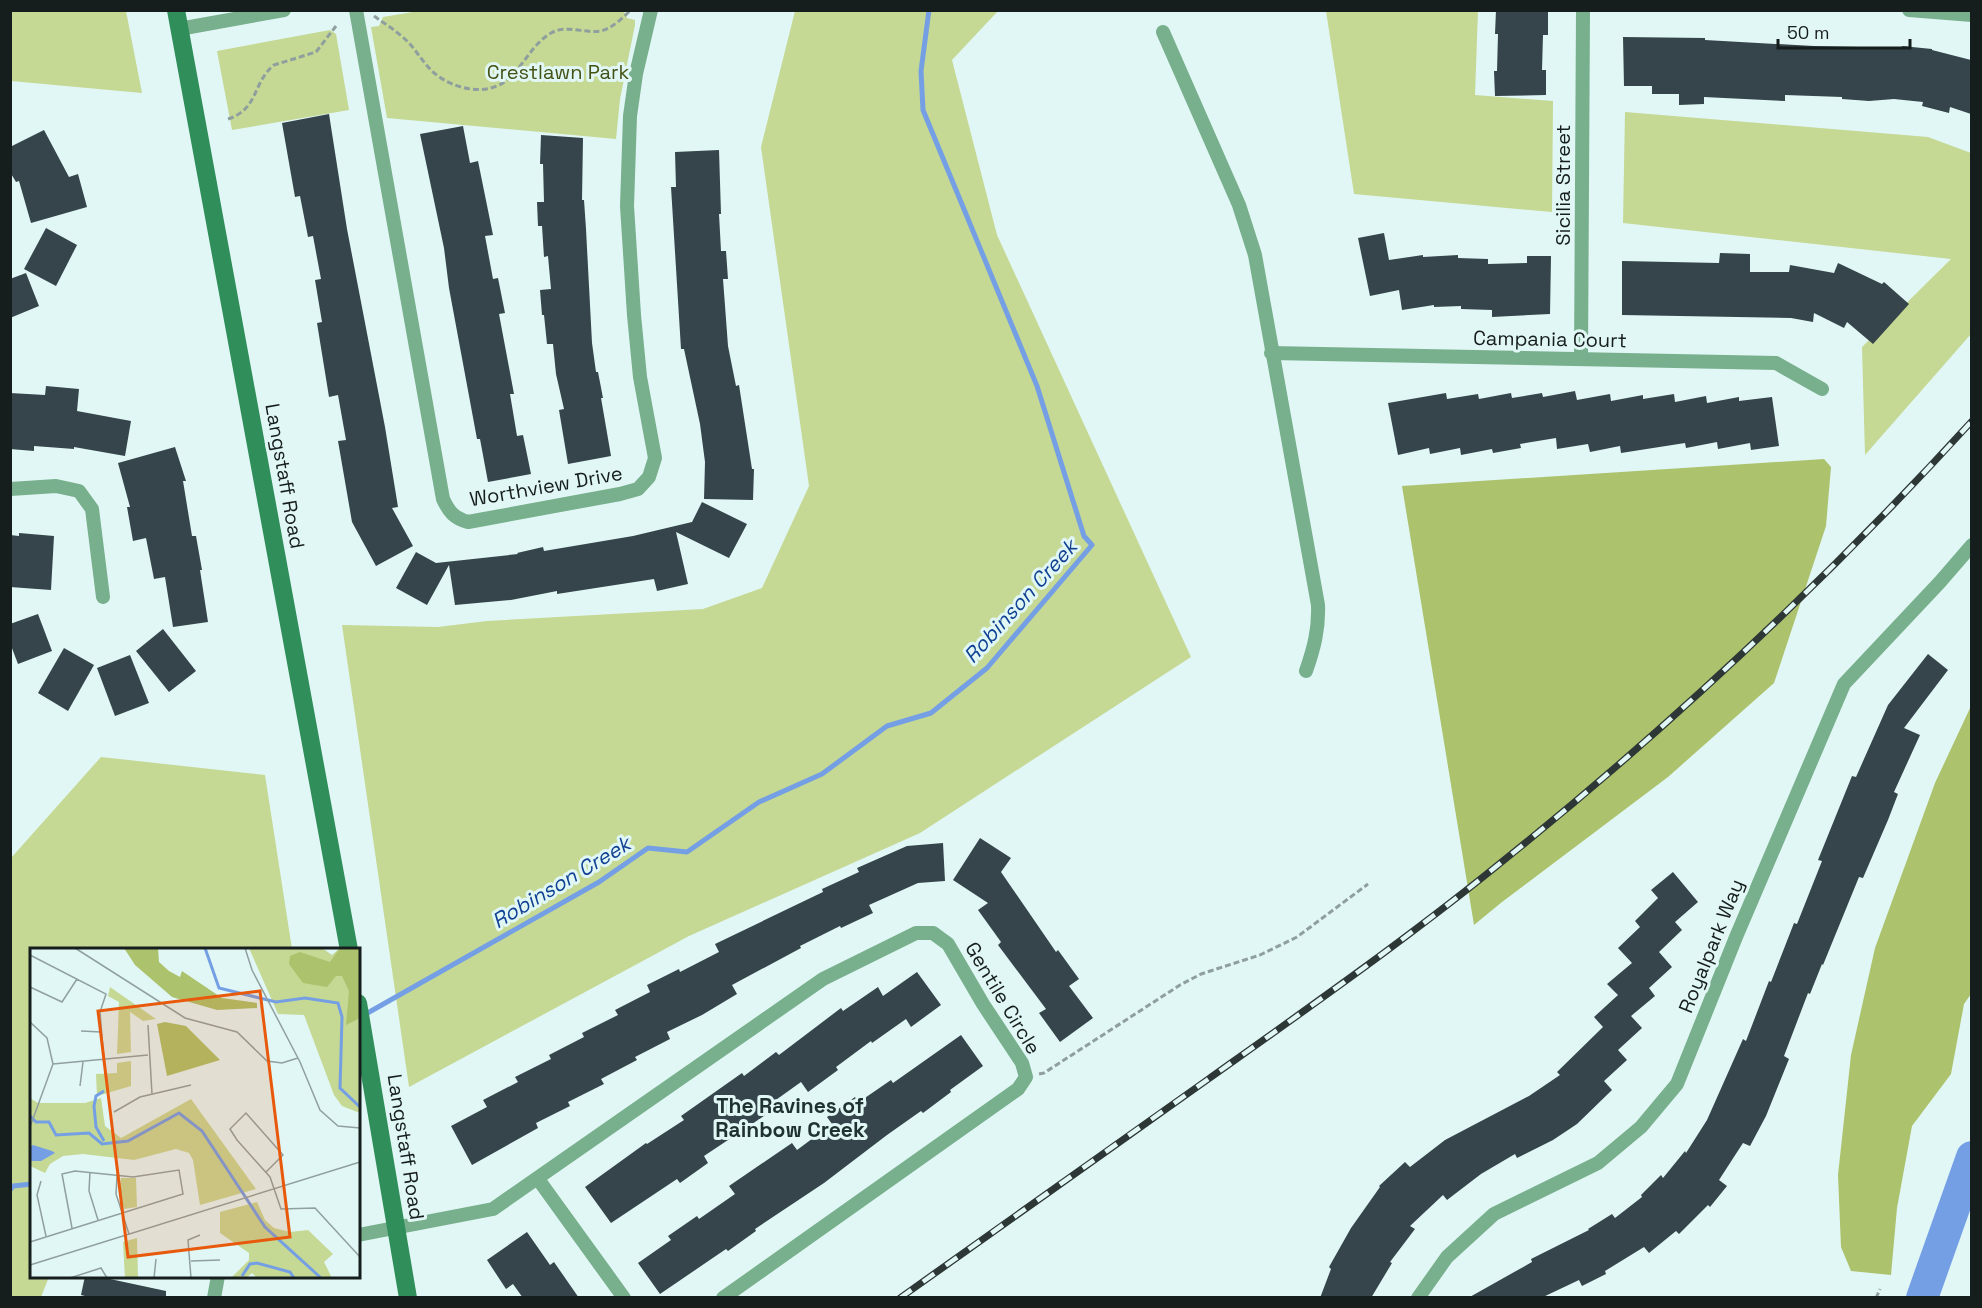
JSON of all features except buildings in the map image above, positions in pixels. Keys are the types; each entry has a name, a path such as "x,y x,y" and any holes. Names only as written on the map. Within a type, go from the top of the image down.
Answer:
{"street":[{"name":"Langstaff Road","path":"176,10 349,948"},
{"path":"179,29 284,10"},
{"name":"Worthview Drive","path":"356,10 443,499 448,510 457,519 468,522 638,489 650,477 655,458 639,367 632,294 627,196 630,116 636,74 651,10"},
{"name":"Sicilia Street","path":"1581,359 1583,10"},
{"path":"1909,10 1971,15"},
{"path":"1163,32 1239,205 1255,255 1318,605 1319,625 1306,671"},
{"name":"Campania Court","path":"1271,353 1776,363 1822,388"},
{"path":"10,489 56,486 79,491 92,509 103,597"},
{"name":"Royalpark Way","path":"1418,1298 1447,1257 1494,1214 1598,1162 1641,1127 1677,1084 1736,936 1844,684 1940,582 1971,545"},
{"name":"Gentile Circle","path":"360,1235 493,1209 823,979 916,933 933,933 948,944 983,1004 1022,1063 1026,1077 1018,1089 723,1298"},
{"name":"Langstaff Road","path":"360,1014 408,1298"},
{"path":"538,1179 624,1298"},
{"path":"214,1298 218,1278"}],"path":[{"path":"374,16 407,41 431,70 440,77 456,85 483,90 504,82 516,72 532,50 550,33 561,30 598,32 608,28 631,10"},
{"path":"228,119 246,110 268,70 274,65 316,52 336,26"},
{"path":"1044,1073 1180,985 1211,970 1260,955 1297,937 1368,884"},
{"path":"1876,1298 1880,1289"}],"green space":[{"path":"10,11 126,11 142,93 11,81"},
{"name":"Crestlawn Park","path":"419,11 624,11 627,18 635,20 635,25 620,99 616,139 387,118 371,27 379,26 383,17"},
{"path":"795,11 998,11 952,60 997,235 1191,657 920,833 689,936 409,1087 342,625 438,627 487,621 703,609 762,588 809,486 761,147"},
{"path":"1326,11 1478,11 1475,95 1553,101 1552,212 1354,194"},
{"path":"330,30 336,34 349,110 232,130 217,51"},
{"path":"1625,112 1928,137 1971,153 1971,334 1865,455 1862,347 1951,259 1623,223"},
{"path":"1824,459 1831,467 1826,526 1774,683 1668,777 1474,925 1402,486"},
{"path":"1971,706 1971,994 1964,1004 1951,1074 1912,1126 1897,1208 1891,1275 1851,1271 1841,1247 1838,1175 1851,1055 1875,948 1935,783"},
{"path":"101,757 265,775 292,948 30,948 30,1278 49,1278 41,1297 11,1297 11,858"}],"waterway":[{"name":"Robinson Creek","path":"364,1015 599,882 648,848 687,852 759,802 822,774 887,726 931,713 987,668 1092,545 1084,536 1037,386 923,110 921,71 929,10"},
{"path":"1922,1298 1972,1157"},
{"name":"Robinson Creek","path":"10,1190 13,1186 30,1184"}],"railway":[{"path":"900,1298 1352,976 1458,896 1556,817 1681,710 1801,598 1972,421"}],"district":[{"name":"The Ravines of Rainbow Creek","path":"790,1117"}]}
